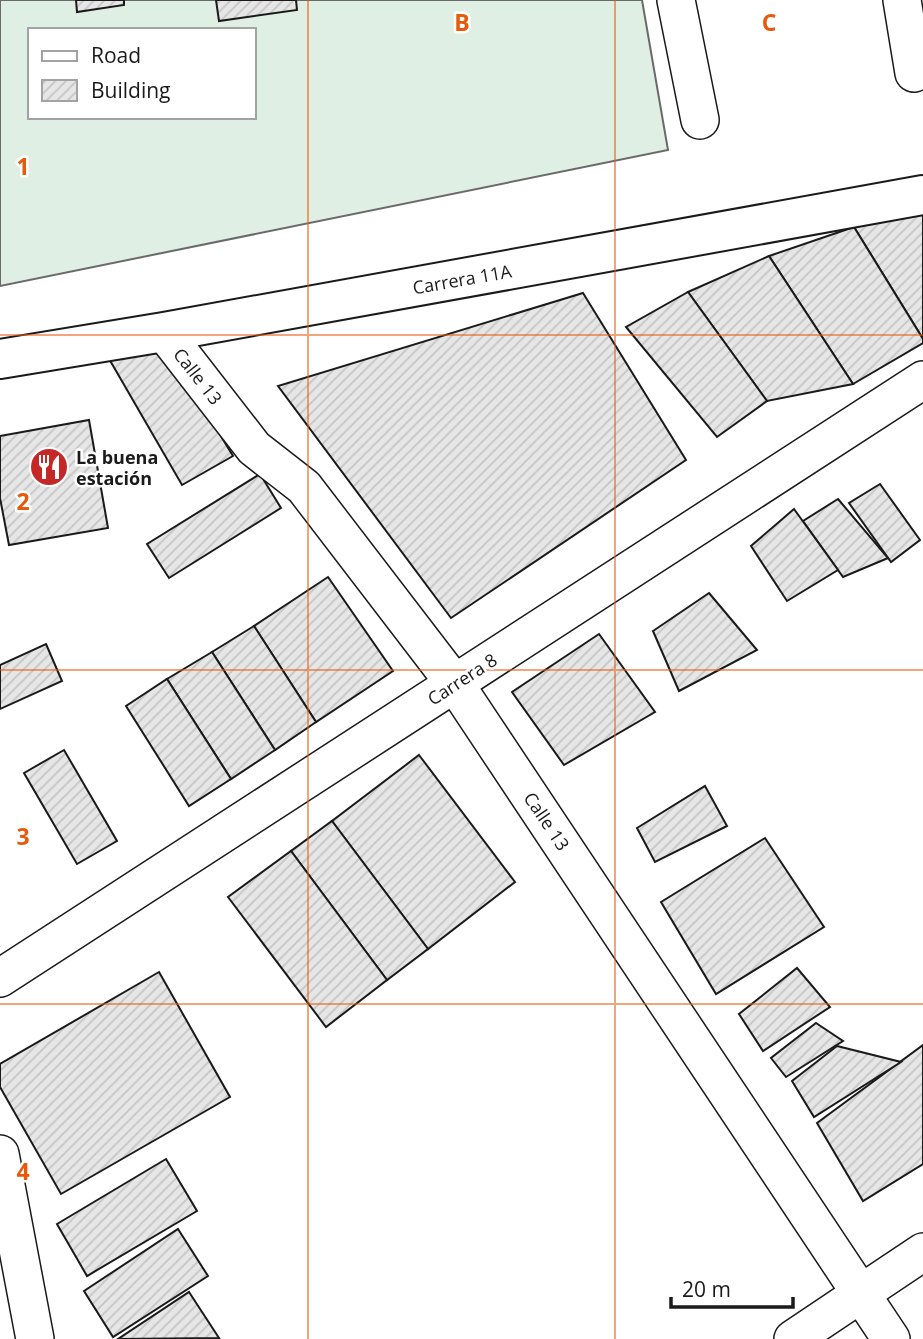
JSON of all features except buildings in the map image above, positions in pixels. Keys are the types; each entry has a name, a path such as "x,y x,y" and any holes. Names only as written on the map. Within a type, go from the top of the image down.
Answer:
{"highway":[{"name":"Carrera 11A","path":"0,359 164,332 923,195"}],"street":[{"path":"676,0 700,120"},
{"path":"902,0 914,73"},
{"name":"Calle 13","path":"164,332 254,448 304,487 455,684 891,1339"},
{"name":"Carrera 8","path":"0,978 923,380"},
{"path":"0,1154 34,1339"},
{"path":"793,1339 923,1252"},
{"path":"0,1296 34,1339"}],"green space":[{"path":"0,0 642,0 668,150 0,286"}],"place":[{"name":"La buena estación","path":"49,467"}]}
